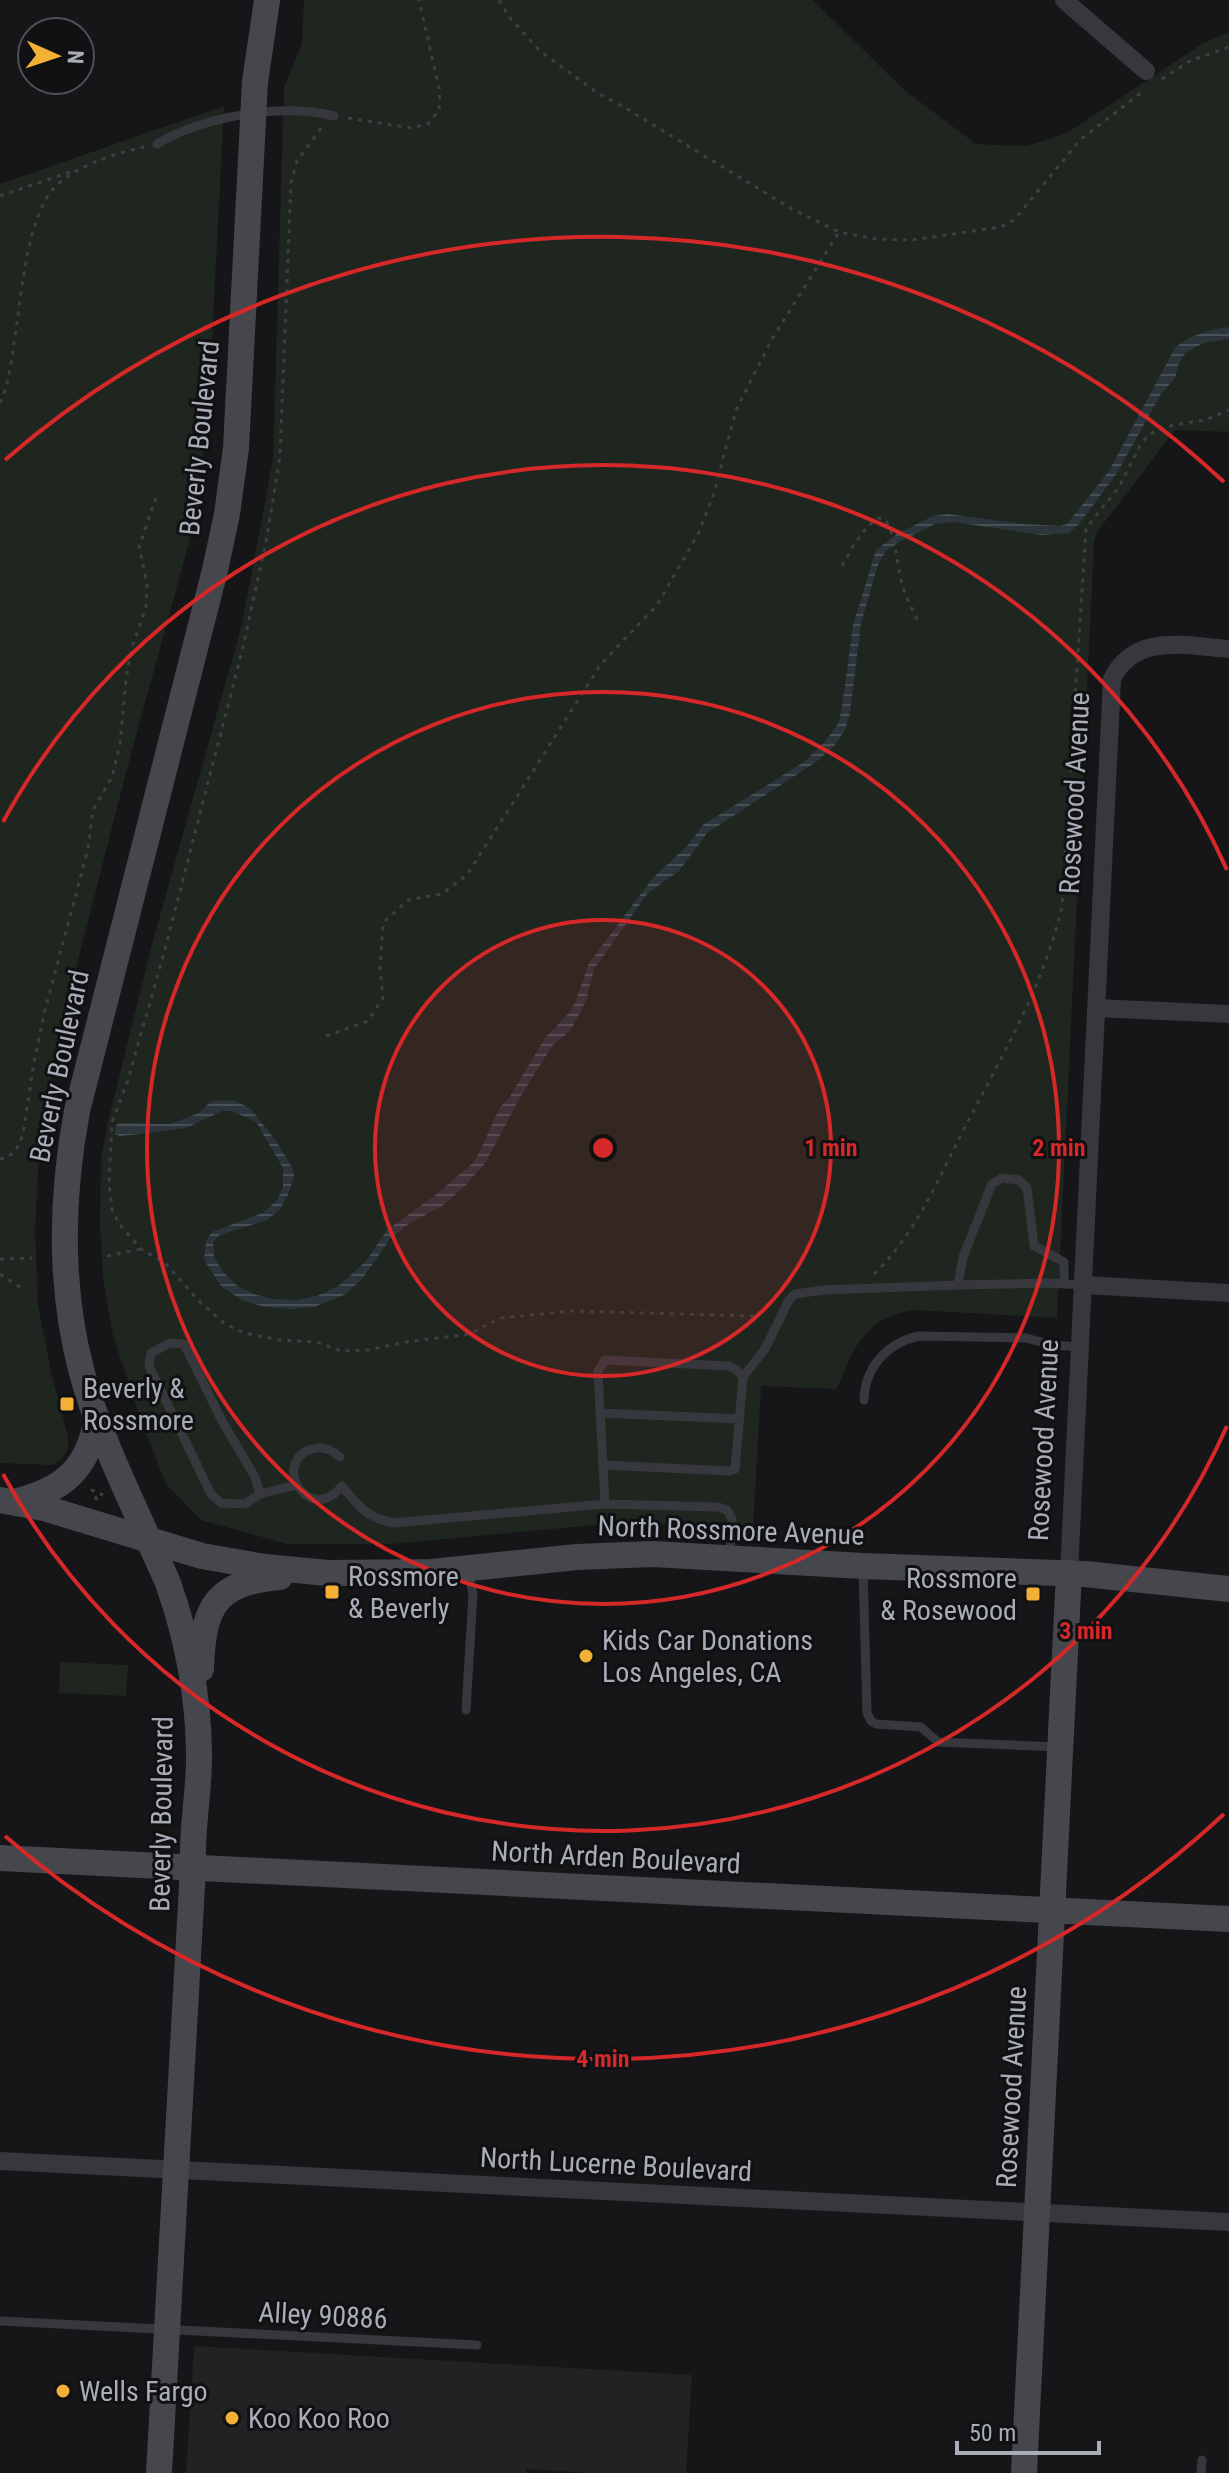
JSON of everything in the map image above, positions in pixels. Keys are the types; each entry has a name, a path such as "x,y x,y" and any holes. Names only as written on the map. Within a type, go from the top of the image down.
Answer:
{"main road":[{"name":"Beverly Boulevard","path":"159,2473 199,1752 193,1674 168,1583 97,1418 82,1372 65,1261 65,1205 70,1146 87,1069 227,514 236,448 253,113 267,0"},
{"path":"7,1501 36,1497 72,1475 85,1458 94,1438 97,1418"},
{"name":"North Rossmore Avenue","path":"7,1501 44,1508 217,1559 328,1573 396,1574 615,1554 1069,1573 1229,1589"},
{"path":"199,1752 202,1641 205,1622 214,1605 227,1591 243,1583 328,1573"},
{"name":"Rosewood Avenue","path":"1024,2473 1069,1573"},
{"name":"North Arden Boulevard","path":"0,1858 1229,1919"}],"street":[{"path":"1064,0 1146,71"},
{"name":"Rosewood Avenue","path":"1069,1573 1112,679 1118,667 1145,647 1163,645 1229,649"},
{"path":"1096,1008 1229,1014"},
{"path":"1084,1285 1229,1293"},
{"name":"North Lucerne Boulevard","path":"0,2161 1229,2222"}],"lane":[{"path":"157,144 219,120 253,113 302,111 334,116"},
{"path":"958,1285 963,1257 992,1184 1002,1178 1019,1180 1027,1188 1034,1246 1064,1262 1064,1283"},
{"path":"604,1465 735,1469 743,1377 765,1349 795,1294 958,1285 1084,1285"},
{"path":"864,1400 864,1383 879,1357 905,1339 946,1335 1026,1338 1052,1345 1080,1347"},
{"path":"260,1494 255,1477 222,1421 184,1344 170,1343 151,1353 149,1366 211,1494 221,1503 245,1504 260,1494 296,1485"},
{"path":"605,1504 598,1371 605,1360 729,1366 743,1377"},
{"path":"600,1413 740,1419"},
{"path":"340,1457 326,1448 310,1449 302,1454 294,1468 300,1492 315,1499 330,1497 342,1486 374,1519 393,1523 605,1504 718,1507 727,1510 732,1519 730,1558"},
{"path":"863,1566 867,1713 871,1721 921,1727 938,1742 1060,1747"},
{"path":"466,1710 473,1594 468,1569"},
{"name":"Alley 90886","path":"0,2321 477,2345"},
{"path":"1201,2473 1202,2460"}],"path":[{"path":"419,0 440,92 439,110 428,124 411,128 334,116 325,123 297,161 291,182 280,456 267,537 243,647 164,953 132,1068 112,1122 109,1184 112,1209 119,1224 141,1249 165,1263 224,1323 244,1333 280,1340 317,1342 341,1351 368,1350 470,1334 500,1318 571,1311 753,1316 766,1311 773,1300"},
{"path":"499,0 510,18 540,51 596,92 792,209 839,232 876,239 912,240 1001,227 1014,220 1081,139 1131,99 1190,61 1229,47"},
{"path":"0,196 157,144"},
{"path":"0,403 9,374 32,234 39,211 55,187 79,169"},
{"path":"326,1036 368,1021 383,998 380,967 383,923 408,900 442,894 467,875 601,664 657,605 698,534 713,496 736,410 772,339 839,232"},
{"path":"869,1276 909,1234 1005,1049 1058,924 1062,906 1086,528 1119,487 1149,434 1173,425 1205,420 1229,410"},
{"path":"0,1159 15,1152 23,1135 45,1010 88,849 93,810 112,777 120,744 131,650 146,607 147,584 139,547 156,498"},
{"path":"842,566 870,523 878,518 885,519 897,552 903,587 919,624"},
{"path":"107,1256 141,1249"},
{"path":"0,1259 32,1258"},
{"path":"0,1274 21,1288"},
{"path":"97,1500 92,1490 103,1495"}],"shaded area":[{"path":"304,0 813,0 903,89 976,144 1027,146 1067,133 1202,44 1229,32 1229,432 1175,430 1097,532 1094,542 1057,1318 915,1310 898,1313 884,1319 864,1336 849,1360 837,1389 761,1386 753,1527 616,1523 391,1544 287,1544 201,1520 166,1484 113,1335 103,1278 101,1158 152,944 242,624 273,459 284,87 302,43"},
{"path":"224,106 209,398 202,469 188,546 64,1015 39,1153 35,1231 38,1304 68,1437 68,1449 62,1459 52,1465 0,1463 0,184"},
{"path":"1229,327 1229,339 1203,343 1185,353 1175,378 1161,394 1117,473 1069,533 1041,535 954,522 935,524 886,551 878,565 861,623 850,713 845,730 835,745 816,762 707,833 679,871 648,893 594,969 586,1001 571,1030 552,1046 485,1163 466,1185 442,1206 407,1225 390,1239 362,1279 344,1295 314,1307 292,1309 264,1307 242,1300 222,1287 204,1260 206,1241 212,1232 263,1213 277,1200 283,1188 283,1168 256,1122 232,1111 222,1111 186,1128 120,1136 115,1134 116,1125 170,1124 199,1113 210,1102 222,1100 235,1101 250,1108 276,1141 294,1176 279,1210 267,1220 219,1235 213,1243 214,1258 236,1285 253,1294 273,1299 296,1300 317,1296 340,1285 366,1261 387,1230 473,1163 500,1107 509,1098 545,1038 575,1003 589,963 652,879 688,845 703,825 804,762 838,724 853,625 876,550 897,534 933,516 948,514 1023,524 1067,524 1109,471 1175,348 1200,334"},
{"path":"60,1662 128,1665 126,1696 59,1693"},
{"path":"194,2346 692,2375 686,2473 588,2473 527,2469 526,2473 186,2473"}],"place":[{"name":"Beverly & Rossmore","path":"67,1404"},
{"name":"Rossmore & Beverly","path":"332,1592"},
{"name":"Rossmore & Rosewood","path":"1033,1594"},
{"name":"Kids Car Donations Los Angeles, CA","path":"586,1656"},
{"name":"Wells Fargo","path":"63,2391"},
{"name":"Koo Koo Roo","path":"232,2418"}]}
